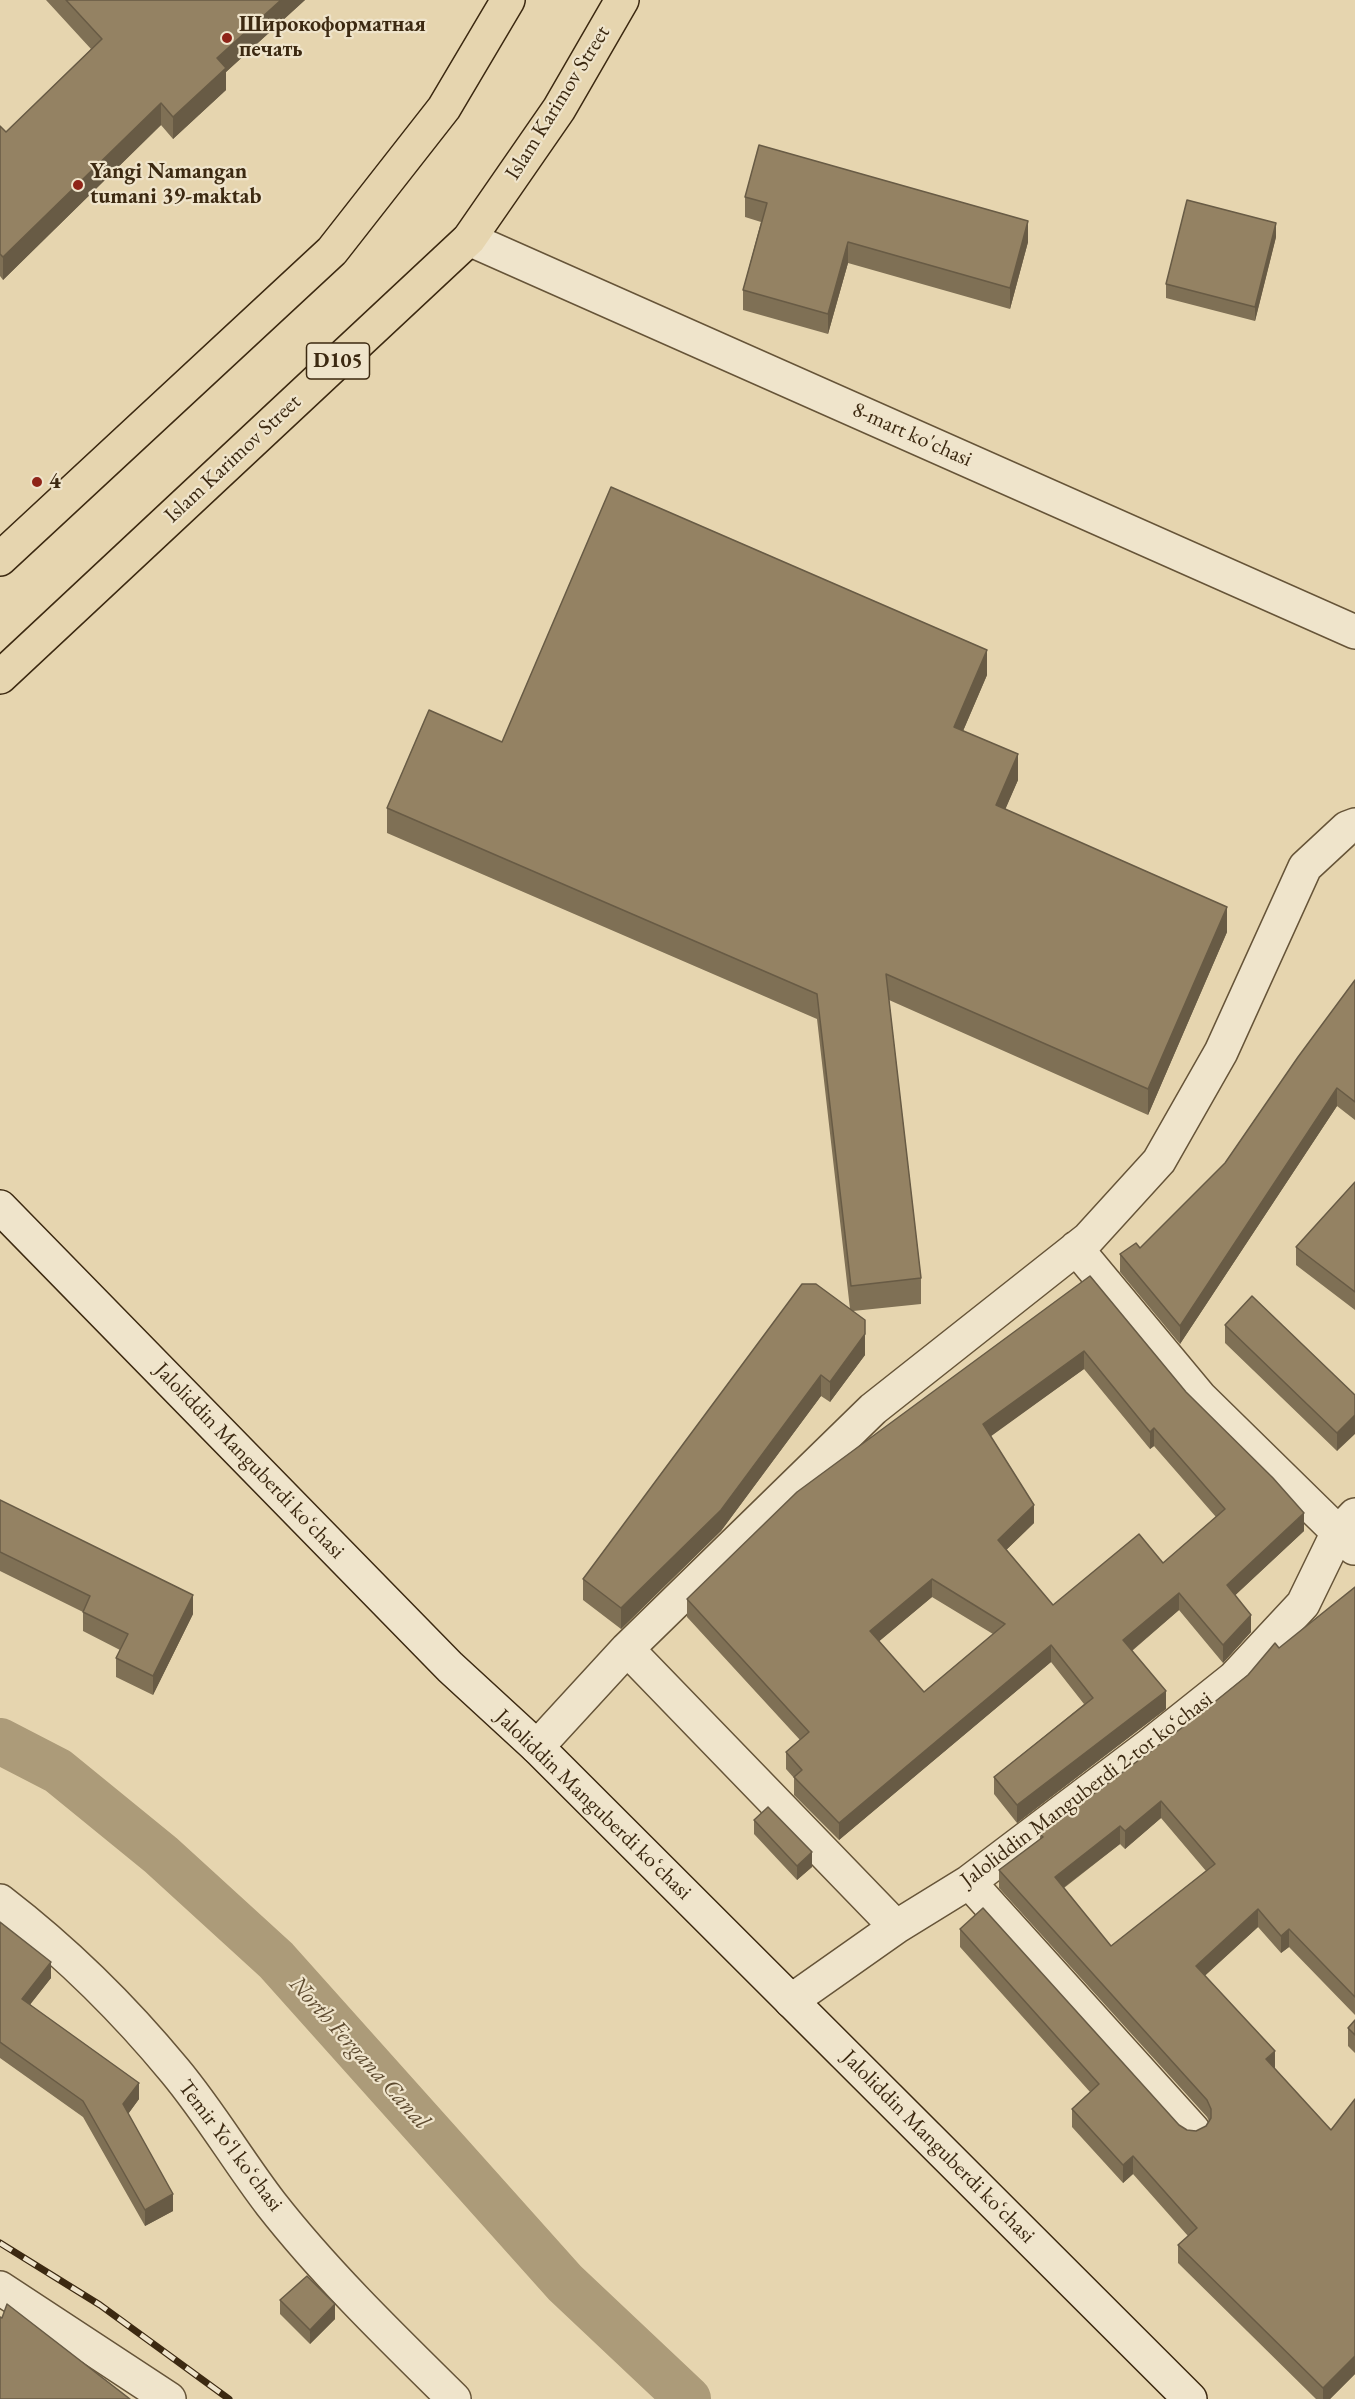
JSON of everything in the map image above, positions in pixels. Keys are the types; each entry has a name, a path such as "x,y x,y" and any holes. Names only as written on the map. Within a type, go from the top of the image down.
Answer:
{"main road":[{"path":"0,559 332,251 444,108 508,0"},
{"name":"Islam Karimov Street","path":"0,677 469,239 559,109 622,0"}],"street":[{"name":"8-mart ko'chasi","path":"469,239 1355,632"},
{"path":"537,1747 627,1649 873,1409 1088,1239 1159,1161 1221,1052 1305,867 1347,828 1355,825"},
{"name":"Jaloliddin Manguberdi koʻchasi","path":"0,1207 450,1667 537,1747 1190,2399"},
{"name":"Jaloliddin Manguberdi 2-tor koʻchasi","path":"791,2001 896,1928 969,1882 1150,1745 1234,1678 1303,1604 1349,1532 1200,1397 1076,1248"},
{"path":"627,1649 896,1928"},
{"path":"969,1882 1193,2130"},
{"name":"Temir Yoʻl koʻchasi","path":"0,1901 46,1936 121,2009 176,2073 272,2205 376,2322 454,2399"},
{"path":"0,2288 169,2399"}],"building":[{"path":"66,0 281,0 217,58 226,68 173,117 161,103 3,257 0,254 0,126 6,132 102,39"},
{"path":"759,145 1028,221 1010,288 848,242 828,314 743,290 767,203 745,197"},
{"path":"1187,200 1276,223 1255,307 1166,284"},
{"path":"611,487 987,650 954,727 1018,754 996,805 1227,907 1148,1089 886,974 921,1278 851,1286 817,994 387,808 429,710 502,742"},
{"path":"1355,980 1355,1102 1337,1088 1180,1326 1120,1254 1136,1243 1140,1248 1225,1163 1298,1057"},
{"path":"1355,1182 1355,1292 1296,1247"},
{"path":"1090,1276 1186,1392 1273,1478 1304,1513 1227,1585 1251,1615 1223,1645 1179,1593 1123,1640 1166,1691 1017,1805 994,1777 1093,1698 1051,1645 839,1823 794,1777 802,1770 786,1752 809,1732 687,1599 797,1492","holes":["1084,1351 1150,1432 1154,1428 1225,1509 1163,1563 1139,1534 1053,1605 998,1540 1034,1505 983,1424","932,1579 1005,1624 924,1692 870,1631"]},
{"path":"802,1284 816,1284 865,1320 865,1334 830,1382 821,1375 721,1510 621,1608 583,1579"},
{"path":"1252,1296 1355,1395 1355,1415 1337,1433 1225,1325"},
{"path":"0,1500 193,1595 153,1676 116,1658 128,1634 83,1612 90,1596 0,1552"},
{"path":"1355,1587 1355,1997 1289,1929 1281,1936 1258,1909 1196,1966 1275,2051 1266,2059 1331,2130 1355,2099 1355,2356 1323,2388 1178,2245 1197,2228 1133,2156 1123,2165 1072,2109 1099,2084 960,1929 983,1908 1179,2125 1187,2130 1196,2131 1206,2126 1211,2118 1211,2109 1207,2100 999,1870 1043,1837 1040,1834 1191,1721 1248,1675 1275,1643 1279,1648","holes":["1161,1801 1215,1864 1111,1946 1055,1877 1120,1826 1125,1831"]},
{"path":"768,1807 812,1852 797,1866 754,1820"},
{"path":"0,1922 51,1962 22,1999 139,2083 123,2104 173,2194 145,2210 83,2101 0,2042"},
{"path":"1355,2020 1355,2035 1348,2028"},
{"path":"307,2276 335,2304 310,2330 280,2300"},
{"path":"7,2304 130,2399 0,2399 0,2317 2,2318"}],"waterway":[{"name":"North Fergana Canal","path":"0,1741 58,1771 161,1855 276,1960 565,2283 688,2399"}],"railway":[{"path":"0,2243 100,2305 229,2399"}],"place":[{"name":"Широкоформатная печать","path":"227,38"},
{"name":"Yangi Namangan tumani 39-maktab","path":"78,185"},
{"name":"4","path":"37,482"}]}
